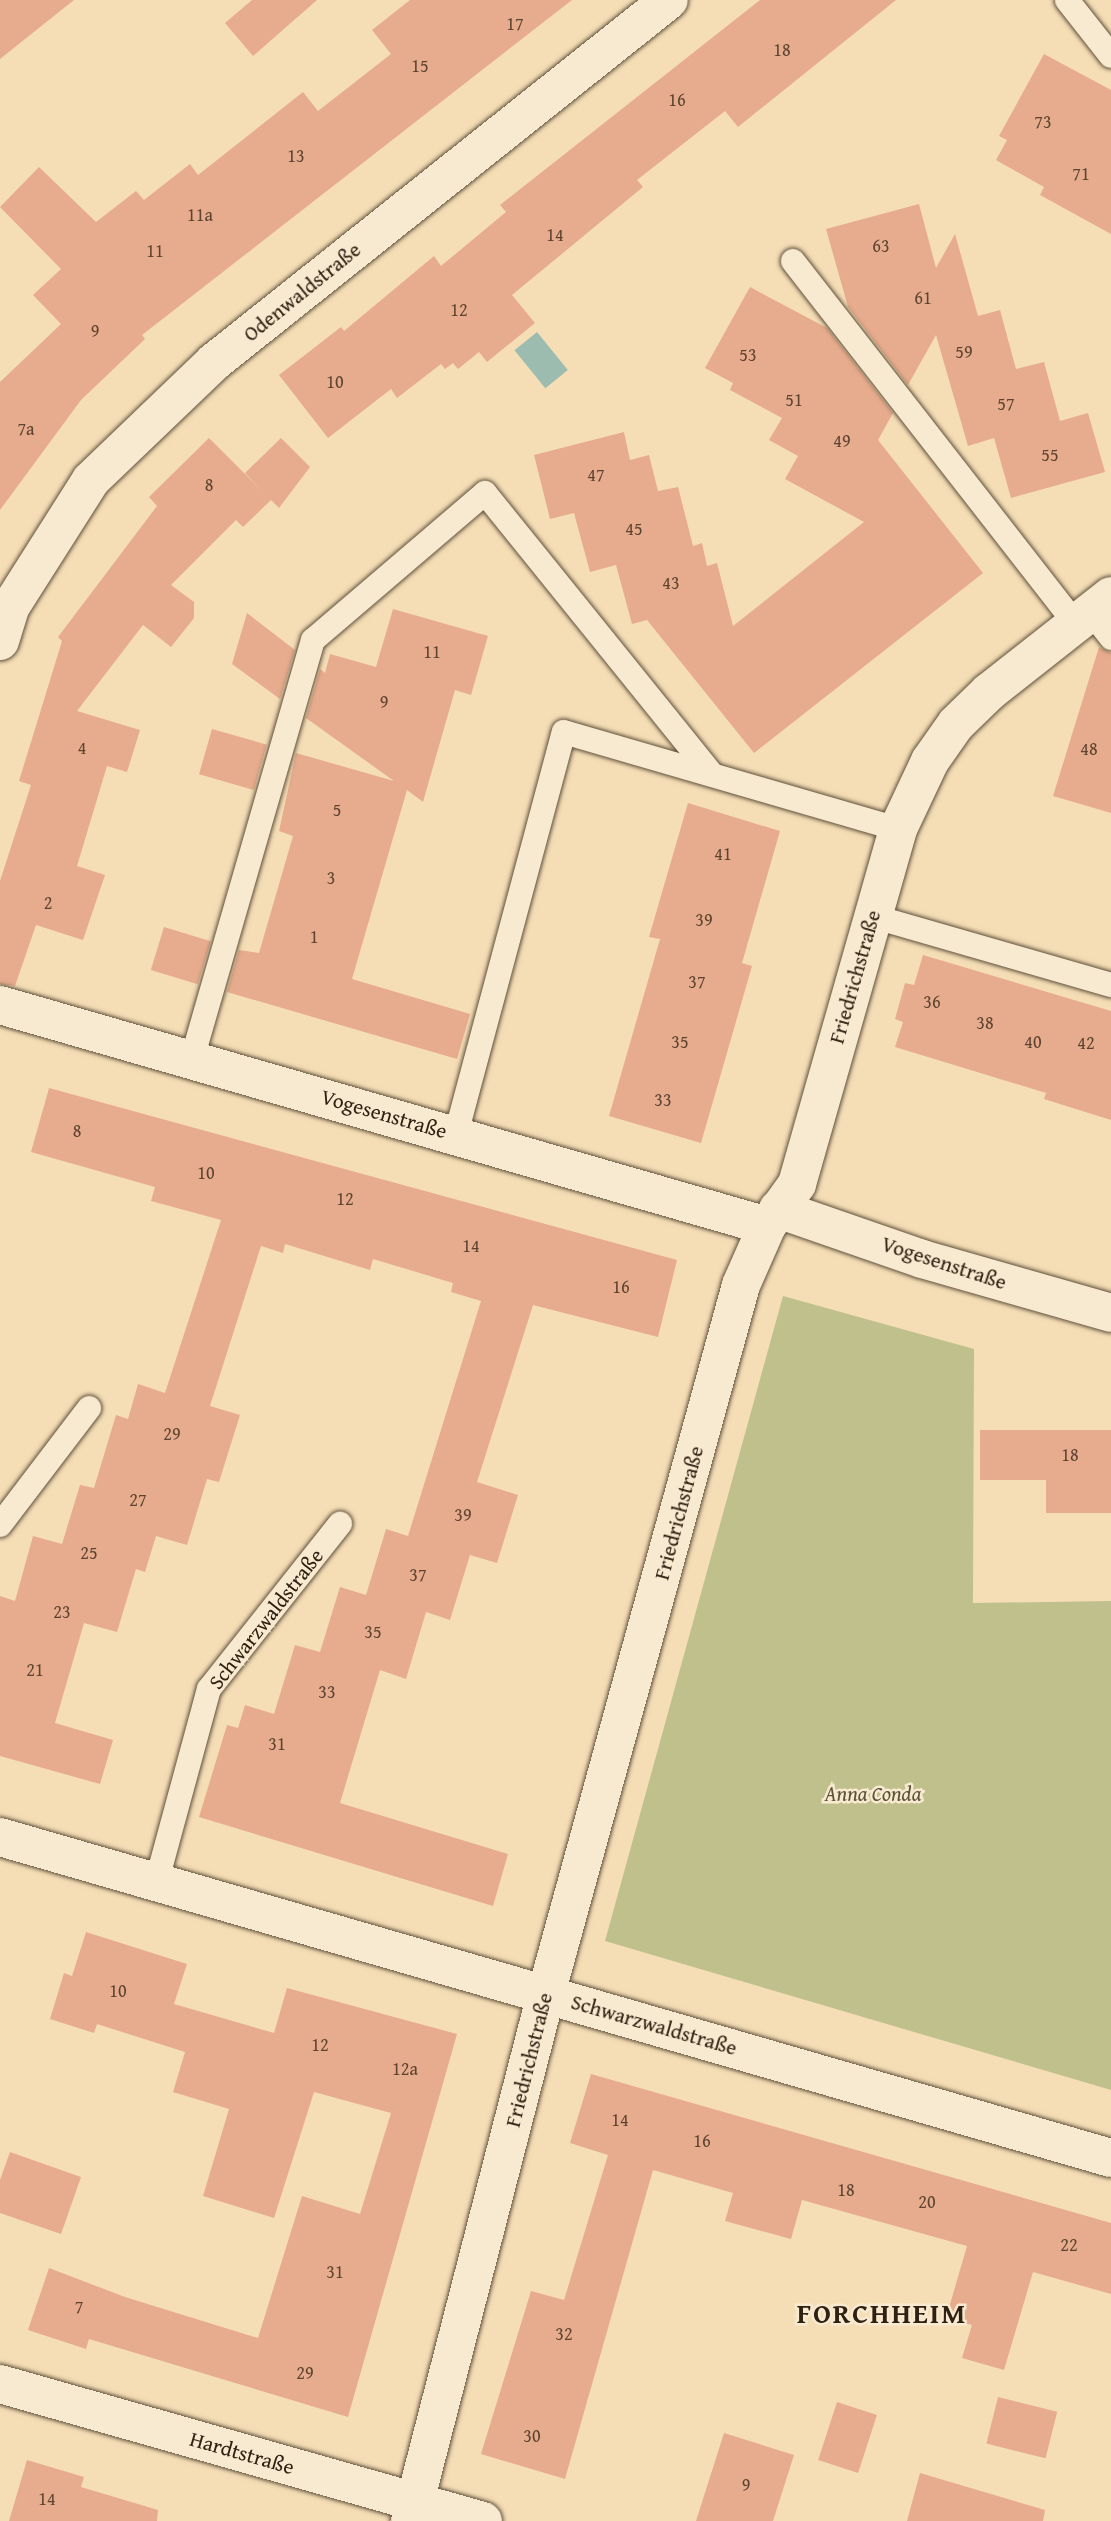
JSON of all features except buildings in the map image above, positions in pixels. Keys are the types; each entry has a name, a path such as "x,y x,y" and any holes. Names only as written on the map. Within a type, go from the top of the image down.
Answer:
{"street":[{"name":"Odenwaldstraße","path":"0,641 11,606 91,480 225,353 669,0"},
{"name":"Friedrichstraße","path":"413,2512 546,1994 741,1285 773,1218 797,1184 898,829 930,761 956,724 1097,617"},
{"name":"Vogesenstraße","path":"0,1005 456,1134 773,1218 1111,1313"},
{"name":"Schwarzwaldstraße","path":"0,1837 1111,2158"},
{"name":"Hardtstraße","path":"0,2384 413,2512 483,2521"}],"lane":[{"path":"1067,0 1111,56"},
{"path":"793,261 1097,617"},
{"path":"192,1059 313,640 485,493 710,772"},
{"path":"456,1134 564,732 710,772 898,829"},
{"path":"872,916 1111,985"},
{"path":"0,1524 89,1408"},
{"name":"Schwarzwaldstraße","path":"157,1881 209,1689 340,1524"}],"green space":[{"name":"Anna Conda","path":"783,1296 974,1349 973,1603 1111,1601 1111,2090 605,1941"}],"shaded area":[{"path":"537,332 568,370 545,388 514,350"}],"district":[{"name":"FORCHHEIM","path":"882,2313"}]}
